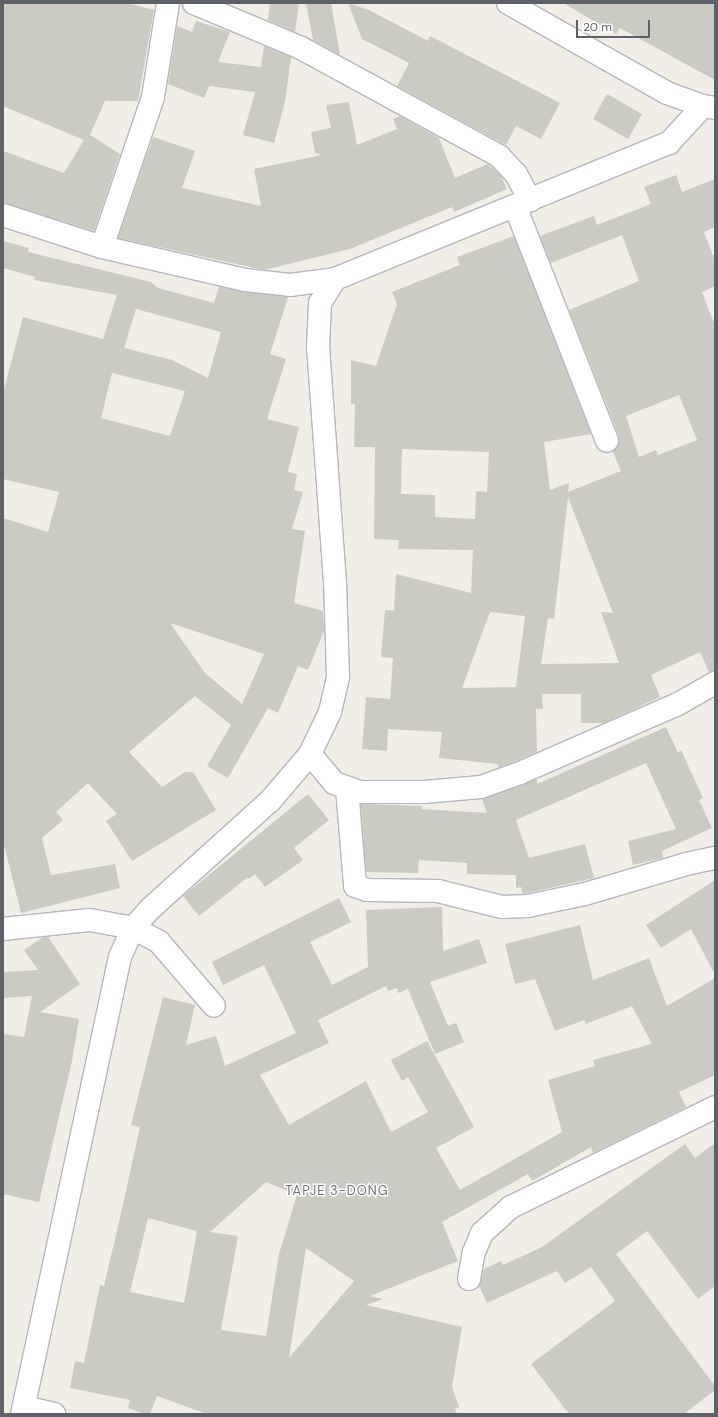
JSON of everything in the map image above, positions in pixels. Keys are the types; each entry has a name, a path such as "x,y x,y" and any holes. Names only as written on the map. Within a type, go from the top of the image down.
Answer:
{"street":[{"path":"102,247 153,97 168,3"},
{"path":"194,3 301,48 499,156 516,174 522,203 606,441"},
{"path":"3,215 102,247 245,280 290,285 335,279 669,144 709,107 667,93 508,3"},
{"path":"54,1414 23,1411 120,957 133,928 151,908 270,801 310,754 330,712 338,676 335,577 318,348 320,303 335,279"},
{"path":"310,754 334,783 360,792 424,792 481,787 520,773 678,704 715,683"},
{"path":"347,788 355,886 367,890 438,891 502,907 528,906 586,894 686,864 715,858"},
{"path":"5,924 90,920 133,928 159,942 214,1006"},
{"path":"469,1279 474,1252 482,1233 510,1207 715,1107"}],"building":[{"path":"3,3 127,3 154,10 138,101 105,101 90,135 120,154 94,231 3,203 3,151 64,173 84,140 3,106"},
{"path":"270,3 299,3 295,32 268,20"},
{"path":"306,3 331,3 340,55 313,40"},
{"path":"348,3 369,10 428,41 430,36 560,103 541,139 516,126 506,145 397,86 409,63 362,39"},
{"path":"563,3 715,3 715,80 620,28 616,34"},
{"path":"196,21 230,32 218,62 261,67 264,46 291,57 285,102 274,143 243,135 255,92 209,86 204,98 168,84 177,26 192,32"},
{"path":"607,94 642,114 628,139 593,119"},
{"path":"349,102 357,145 397,129 393,119 400,116 439,138 455,178 488,164 501,176 507,189 454,212 452,207 350,249 264,270 118,238 153,137 195,151 182,188 261,206 254,169 322,155 315,153 311,132 331,128 326,105"},
{"path":"676,175 682,192 715,179 715,227 704,232 715,261 715,286 702,292 715,326 715,671 709,672 700,652 651,675 660,697 604,723 581,723 581,694 542,694 543,709 536,709 537,752 498,768 498,764 439,758 442,732 388,729 387,751 362,749 366,697 390,699 393,658 381,657 385,610 394,611 396,574 471,593 473,550 398,549 399,540 374,539 375,447 354,447 355,404 351,404 351,360 376,366 397,304 392,292 460,265 457,257 514,236 591,434 544,442 550,490 569,483 568,492 621,471 613,452 619,443 619,436 569,310 639,281 622,235 551,263 540,236 594,216 597,225 651,204 644,187","holes":["679,395 697,440 658,455 656,450 639,457 626,416","402,449 489,452 487,492 476,491 475,519 435,517 435,495 401,494","568,497 613,613 601,612 619,663 541,664 548,618 554,619","490,612 525,616 516,687 462,688"]},
{"path":"3,241 29,248 28,252 151,282 158,288 214,303 219,287 288,297 270,354 286,359 267,419 299,427 288,472 297,474 294,490 303,492 292,529 305,531 294,603 323,611 324,631 308,670 298,666 278,713 268,708 228,778 207,766 231,725 195,696 129,752 162,787 185,772 193,772 216,810 132,861 106,821 117,814 88,783 56,812 63,820 42,838 51,875 115,864 120,888 21,913 3,841 3,518 48,532 59,492 3,479 3,393 23,317 103,339 117,295 34,280 35,277 3,268","holes":["136,309 221,332 208,378 172,360 124,348","112,373 185,391 170,436 101,418","170,623 264,654 242,704 205,673"]},
{"path":"666,727 678,753 681,750 703,798 699,800 712,828 662,851 663,858 633,865 628,841 676,829 646,763 516,820 529,858 585,844 594,878 523,894 521,887 516,888 516,875 467,874 467,863 419,860 418,873 366,872 361,804 422,806 422,809 487,813 482,799 537,779 537,784"},
{"path":"308,794 329,820 294,848 303,860 265,887 255,874 249,879 248,877 199,916 183,896"},
{"path":"715,880 715,975 691,929 661,948 646,925"},
{"path":"339,898 351,922 310,942 332,985 368,967 366,910 442,907 443,951 479,939 487,963 430,982 448,1026 456,1023 464,1042 435,1054 408,989 398,993 397,988 388,991 386,986 318,1020 329,1043 260,1075 289,1125 366,1081 391,1132 428,1112 408,1077 402,1081 391,1060 427,1041 474,1127 436,1148 460,1190 562,1132 548,1080 595,1066 593,1060 652,1044 632,1006 586,1024 584,1020 555,1031 535,979 515,984 505,944 580,925 593,980 649,958 667,1006 715,978 715,1075 679,1092 686,1107 593,1153 591,1147 532,1181 528,1174 442,1222 458,1261 370,1296 383,1299 366,1305 462,1327 452,1387 459,1407 455,1409 457,1414 207,1414 157,1396 150,1414 145,1414 128,1408 130,1400 70,1388 75,1361 84,1363 100,1285 104,1286 140,1127 131,1125 163,997 195,1005 186,1045 216,1036 225,1066 296,1033 264,965 223,985 212,962","holes":["266,1182 297,1195 279,1254 266,1336 221,1330 238,1236 210,1232","148,1218 197,1231 184,1303 130,1292","306,1248 354,1281 289,1358"]},
{"path":"43,937 48,937 80,984 40,1012 79,1019 72,1061 39,1202 3,1194 3,1034 24,1037 32,996 3,998 3,972 38,970 24,950"},
{"path":"715,1143 715,1286 698,1299 647,1231 616,1254 715,1386 715,1390 684,1414 569,1414 531,1364 615,1301 591,1267 565,1283 557,1271 487,1303 479,1286 484,1269 501,1261 503,1265 542,1247 685,1144 695,1158"}],"district":[{"name":"TAPJE 3-DONG","path":"337,1191"}]}
